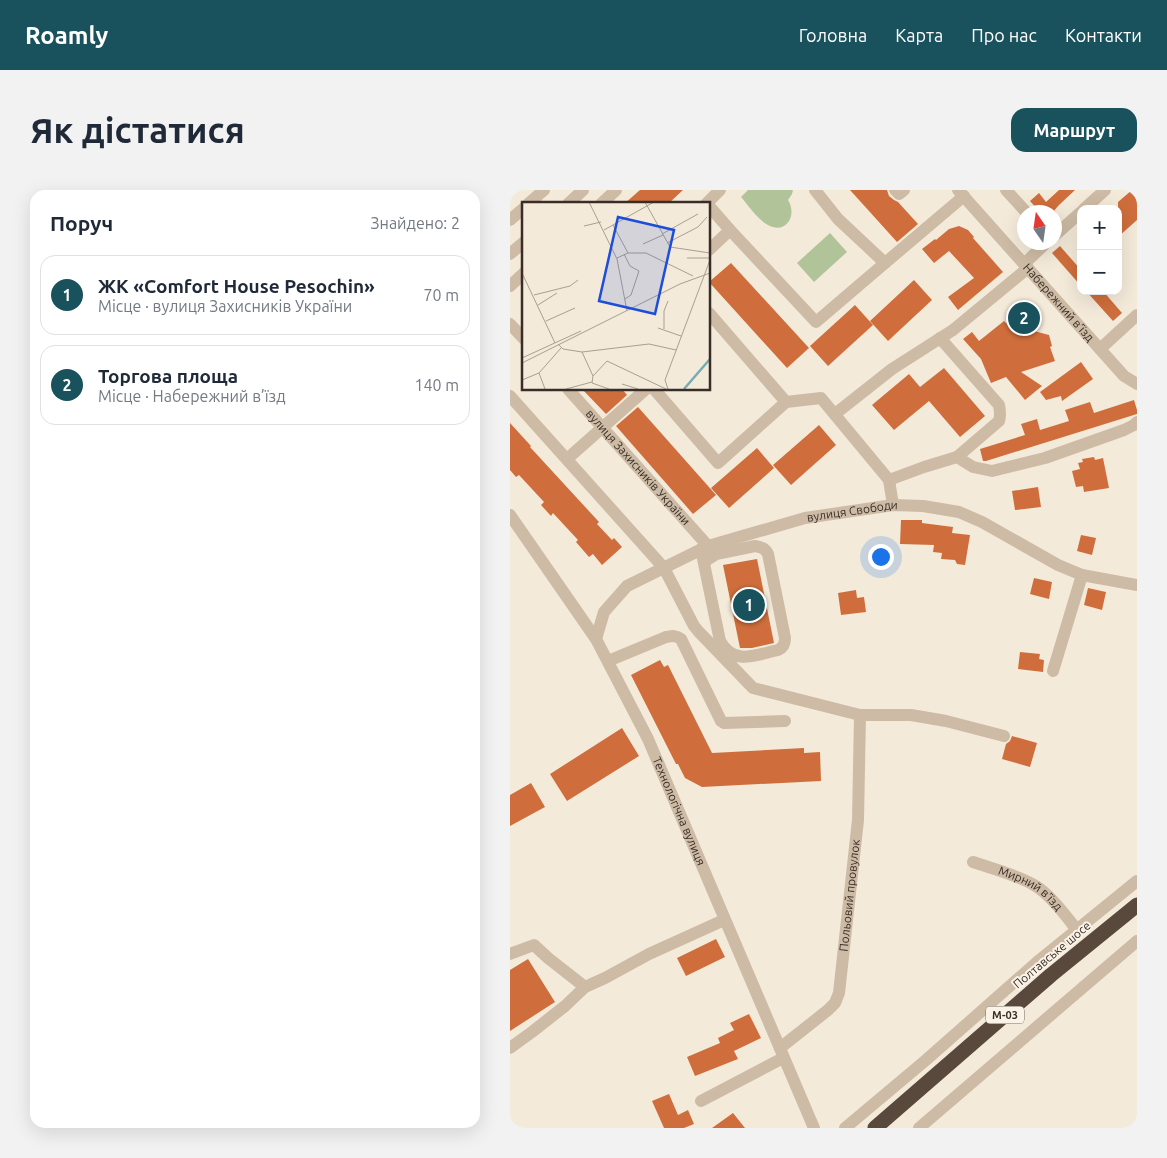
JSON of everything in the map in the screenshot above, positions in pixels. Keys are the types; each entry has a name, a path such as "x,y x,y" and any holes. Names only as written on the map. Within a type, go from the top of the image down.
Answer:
{"highway":[{"name":"Полтавське шосе","path":"875,1128 1050,975 1137,905"}],"street":[{"path":"530,202 544,190"},
{"path":"570,202 584,190"},
{"path":"603,202 616,190"},
{"path":"709,202 720,190"},
{"path":"815,190 838,220 885,262"},
{"path":"895,190 899,194 904,190"},
{"path":"1006,190 1020,205"},
{"path":"1088,205 1105,190"},
{"path":"710,207 816,322 961,193"},
{"name":"Набережний в’їзд","path":"961,193 1124,376 1137,384"},
{"path":"510,220 522,210"},
{"path":"1062,229 1077,216"},
{"path":"710,249 730,230"},
{"path":"510,254 522,244"},
{"path":"835,414 892,369 953,330 1026,266 1040,250"},
{"path":"510,286 522,275"},
{"path":"710,314 786,402"},
{"path":"1100,349 1137,316"},
{"path":"510,324 522,337"},
{"path":"890,480 957,457 999,420 999,405 940,338"},
{"name":"вулиця Захисників України","path":"569,390 602,427 704,552"},
{"path":"567,459 645,390"},
{"path":"655,390 718,463 786,402 821,398 890,480 893,505"},
{"path":"510,396 664,568 694,626 753,688 860,715 911,715 946,721 1004,736"},
{"path":"957,457 972,467 992,471 1045,458 1124,430 1134,426 1137,422"},
{"name":"вулиця Свободи","path":"596,639 604,612 627,586 664,568 704,552 805,518 893,505 923,506 959,512 982,522 1058,565 1082,575 1137,585"},
{"name":"Технологічна вулиця","path":"510,515 596,639 648,739 814,1128"},
{"path":"755,546 766,551 785,638 781,649 743,658 732,655 726,650 720,641 704,552 716,554 755,546"},
{"path":"1052,671 1082,575"},
{"path":"608,661 674,635 681,639 721,721 724,723 785,721"},
{"name":"Польовий провулок","path":"701,1101 781,1053 835,1003 839,993 858,820 860,715"},
{"name":"Мирний в’їзд","path":"973,862 1015,876 1035,886 1052,901 1077,930"},
{"path":"845,1128 1036,963 1137,881"},
{"path":"510,1048 565,1006 585,987 649,954 724,920"},
{"path":"919,1128 1137,941"},
{"path":"510,954 534,945 585,987"}],"green space":[{"path":"748,190 793,190 788,200 791,206 791,218 780,228 764,223 741,197"},
{"path":"830,233 847,252 814,282 797,263"}],"building":[{"path":"640,190 683,190 670,202 626,202"},
{"path":"850,190 887,190 889,196 898,202 918,224 897,242"},
{"path":"1059,190 1075,190 1059,205 1034,205 1030,201 1039,193 1046,202"},
{"path":"1132,190 1137,190 1137,220 1122,233 1122,205 1118,205 1118,202"},
{"path":"959,226 968,230 1003,272 958,310 948,297 974,278 949,251 934,263 922,249 949,229"},
{"path":"1062,248 1077,265 1077,281 1052,253 1055,250 1062,250"},
{"path":"731,263 809,348 787,368 710,281"},
{"path":"914,280 932,300 888,341 870,321"},
{"path":"1090,295 1106,295 1122,313 1113,321"},
{"path":"855,305 873,325 828,366 810,346"},
{"path":"1004,321 1007,324 1049,335 1052,346 1050,347 1055,361 1021,372 1042,386 1025,400 1006,377 991,383 981,359 963,339 972,332 979,341"},
{"path":"1081,362 1093,379 1062,401 1061,396 1046,400 1040,392"},
{"path":"944,368 985,416 960,437 929,401 894,430 872,405 909,374 920,387"},
{"path":"583,390 623,390 627,395 606,414"},
{"path":"1134,400 1137,414 983,461 980,449 1025,435 1021,424 1037,419 1040,430 1069,421 1065,410 1090,402 1094,413"},
{"path":"638,407 716,495 693,514 616,426"},
{"path":"510,423 599,522 597,524 612,540 614,538 622,547 602,565 593,554 589,557 576,542 578,540 553,513 551,516 541,505 544,502 519,475 516,477 510,470"},
{"path":"819,425 836,445 791,485 773,465"},
{"path":"757,448 774,468 729,508 711,488"},
{"path":"1094,457 1095,460 1103,458 1109,488 1084,492 1083,486 1076,487 1072,471 1080,469 1078,463 1083,462 1082,459"},
{"path":"1038,487 1041,507 1015,510 1012,491"},
{"path":"901,520 922,520 922,523 953,527 952,533 970,535 965,565 957,564 955,560 941,559 942,553 933,552 934,545 900,544"},
{"path":"1081,535 1096,538 1092,555 1077,551"},
{"path":"757,559 774,643 752,648 740,648 723,565"},
{"path":"1034,578 1052,582 1049,599 1030,594"},
{"path":"1088,588 1106,592 1102,610 1084,605"},
{"path":"856,590 857,598 864,597 866,612 841,615 838,593"},
{"path":"1020,652 1040,654 1039,659 1044,660 1043,672 1018,669"},
{"path":"660,660 664,667 668,665 712,753 804,748 804,753 820,752 821,781 702,787 685,778 631,675"},
{"path":"622,728 639,756 567,801 550,774"},
{"path":"1012,736 1037,743 1030,767 1002,759 1006,744"},
{"path":"531,783 545,807 510,826 510,795"},
{"path":"716,939 725,957 686,976 677,958"},
{"path":"528,959 555,1002 510,1031 510,970"},
{"path":"749,1014 761,1038 734,1051 738,1059 695,1076 687,1057 720,1043 718,1038 734,1030 730,1023"},
{"path":"669,1094 678,1115 688,1110 694,1124 684,1128 664,1128 652,1101"},
{"path":"733,1113 745,1128 712,1128"}],"place":[{"name":"Торгова площа","path":"1024,318"},
{"name":"ЖК «Comfort House Pesochin»","path":"749,605"}]}
